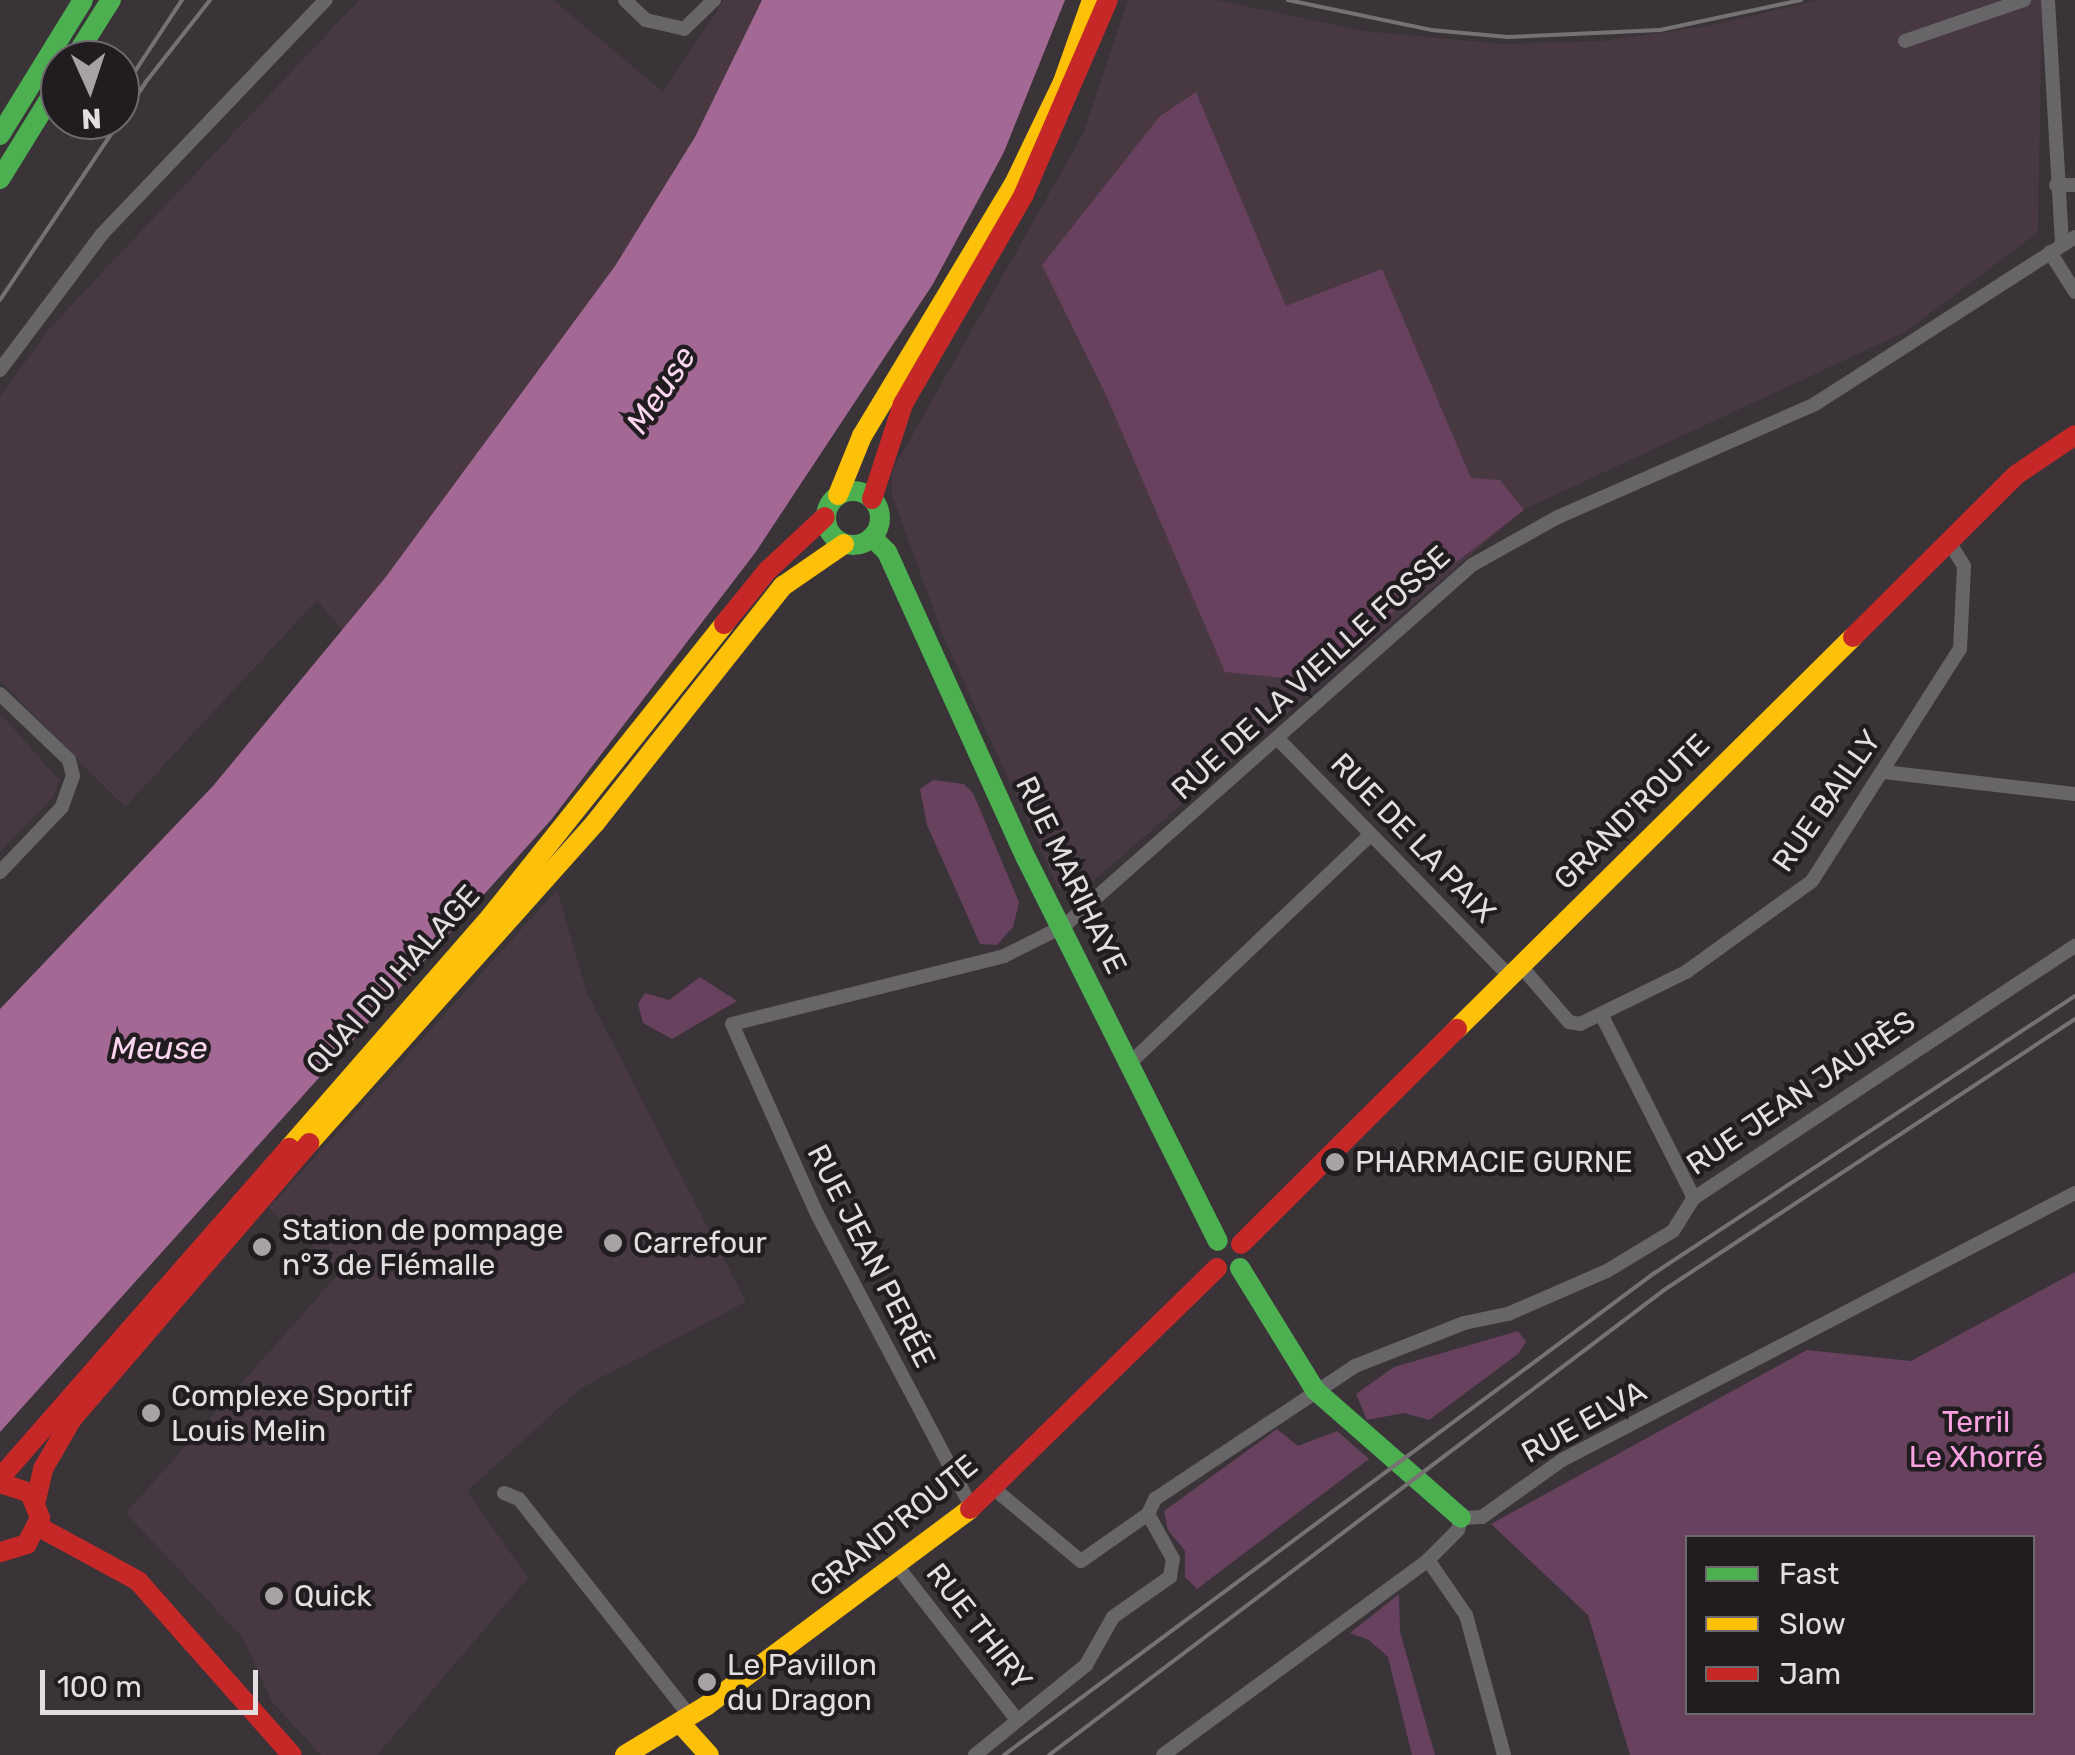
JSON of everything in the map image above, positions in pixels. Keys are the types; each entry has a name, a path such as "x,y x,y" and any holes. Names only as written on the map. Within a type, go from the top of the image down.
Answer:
{"main road":[{"path":"0,135 82,0"},
{"path":"85,40 110,0"},
{"path":"1092,0 1062,82 1014,184 862,436 825,517 828,530 844,544 872,536 880,522 872,500 875,475 902,404 1024,194 1108,0"},
{"path":"0,179 40,114"},
{"name":"GRAND'ROUTE","path":"1241,1244 2016,475 2075,435"},
{"path":"838,495 852,491 872,500"},
{"name":"QUAI DU HALAGE","path":"36,1500 23,1487 0,1481 492,915 767,571 825,517"},
{"name":"RUE MARIHAYE","path":"872,536 887,552 1218,1241"},
{"name":"QUAI DU HALAGE","path":"39,1528 36,1500 43,1470 72,1419 216,1246 595,823 783,586 844,544"},
{"path":"1240,1268 1217,1268 1211,1259 1218,1241 1241,1244 1240,1268 1315,1390 1461,1518"},
{"name":"GRAND'ROUTE","path":"625,1755 685,1720 898,1567 972,1508 1217,1268"},
{"path":"0,1552 28,1544 39,1528 138,1582 292,1755"},
{"path":"685,1720 709,1755"}],"street":[{"path":"0,370 102,234 326,0"},
{"path":"625,0 664,29 684,29 714,0"},
{"path":"1905,41 2024,0"},
{"path":"2048,0 2056,185 2062,245 2075,292"},
{"path":"2056,185 2075,185"},
{"name":"RUE DE LA VIEILLE FOSSE","path":"732,1024 1004,956 1064,926 1472,565 1558,517 1814,404 2062,245"},
{"name":"RUE BAILLY","path":"1602,1016 1686,972 1794,898 1812,881 1960,649 1964,566 1950,542"},
{"path":"0,694 69,760 73,776 62,807 0,872"},
{"name":"RUE DE LA PAIX","path":"1278,740 1370,834 1514,970"},
{"path":"1884,772 2075,794"},
{"path":"1130,1063 1370,834"},
{"name":"RUE JEAN JAURÈS","path":"994,1488 1080,1561 1148,1514 1156,1500 1315,1390 1410,1342 1508,1314 1608,1270 1672,1231 1694,1198 2075,946"},
{"path":"1514,970 1569,1022 1602,1016 1694,1198"},
{"name":"RUE JEAN PERÉE","path":"732,1024 824,1228 972,1508"},
{"name":"RUE ELVA","path":"1461,1518 1482,1517 1562,1460 2075,1192"},
{"path":"504,1493 520,1499 685,1720"},
{"path":"975,1755 1086,1665 1112,1617 1170,1577 1173,1559 1148,1514"},
{"path":"1163,1755 1428,1560 1458,1530 1461,1518"},
{"path":"1428,1560 1466,1615 1504,1755"},
{"name":"RUE THIRY","path":"898,1567 1017,1720"}],"shaded area":[{"path":"359,0 553,0 663,92 724,0 762,0 695,137 615,266 385,578 343,631 317,600 125,807 0,681 0,396 50,328"},
{"path":"1128,0 1216,0 1365,31 1502,44 1602,41 1709,26 1818,0 2042,0 2038,232 1905,332 1523,510 1078,894 1058,888 944,638 892,495 892,471 1083,134"},
{"path":"0,713 59,780 54,796 0,852"},
{"path":"557,890 587,993 746,1302 581,1388 467,1491 528,1578 377,1755 321,1755 272,1702 243,1638 126,1513 341,1271 269,1208"}],"green space":[{"path":"1196,92 1286,306 1382,269 1471,478 1500,480 1524,510 1304,680 1225,672 1106,395 1042,265 1160,116"},
{"path":"933,780 964,784 973,793 1019,902 1013,927 997,945 980,944 927,825 920,789"},
{"path":"700,977 737,1001 672,1039 643,1023 638,1004 645,993 669,1000"},
{"name":"Terril Le Xhorré","path":"2075,1272 2075,1755 1630,1755 1588,1615 1491,1524 1807,1350 1911,1361"},
{"path":"1518,1331 1526,1342 1518,1354 1429,1420 1404,1413 1367,1420 1356,1394 1394,1367"},
{"path":"1277,1429 1298,1446 1337,1431 1369,1459 1197,1589 1185,1577 1185,1551 1168,1530 1164,1511"},
{"path":"1399,1594 1400,1632 1435,1755 1412,1755 1388,1657 1369,1640 1350,1633"}],"water":[{"name":"Meuse","path":"762,0 1065,0 1004,152 933,284 755,553 551,820 0,1432 0,1009 213,786 385,578 615,266 695,137"}],"railway":[{"path":"140,64 182,0"},
{"path":"0,300 145,83 210,0"},
{"path":"1288,0 1431,30 1508,37 1660,30 1801,0"},
{"path":"1004,1755 1653,1274 2075,996"},
{"path":"1049,1755 1664,1290 2075,1019"}],"traffic: fast":[{"path":"0,135 83,0"},
{"path":"86,40 111,0"},
{"path":"0,179 40,114"},
{"path":"853,491 872,499 880,518 872,537 853,545 834,537 826,518 834,499 853,491"},
{"path":"872,537 887,552 1026,858 1218,1241"},
{"path":"1240,1268 1315,1390 1461,1518"}],"traffic: slow":[{"path":"838,495 862,436 1014,184 1063,82 1092,0"},
{"path":"309,1143 595,823 783,586 844,544"},
{"path":"289,1148 492,915 724,624"},
{"path":"1457,1029 1853,637"},
{"path":"625,1755 706,1706 970,1509"},
{"path":"680,1723 709,1755"}],"traffic: jam":[{"path":"872,499 903,404 1024,194 1108,0"},
{"path":"1853,637 2016,475 2075,435"},
{"path":"724,624 767,571 825,517"},
{"path":"1241,1244 1457,1029"},
{"path":"36,1500 43,1469 72,1419 309,1143"},
{"path":"0,1478 289,1148"},
{"path":"970,1509 1217,1268"},
{"path":"0,1483 30,1493 40,1518 27,1544 0,1552"},
{"path":"39,1527 138,1581 292,1755"}],"place":[{"name":"PHARMACIE GURNE","path":"1335,1162"},
{"name":"Carrefour","path":"613,1243"},
{"name":"Station de pompage n°3 de Flémalle","path":"262,1247"},
{"name":"Complexe Sportif Louis Melin","path":"151,1413"},
{"name":"Quick","path":"274,1596"},
{"name":"Le Pavillon du Dragon","path":"707,1682"}]}
